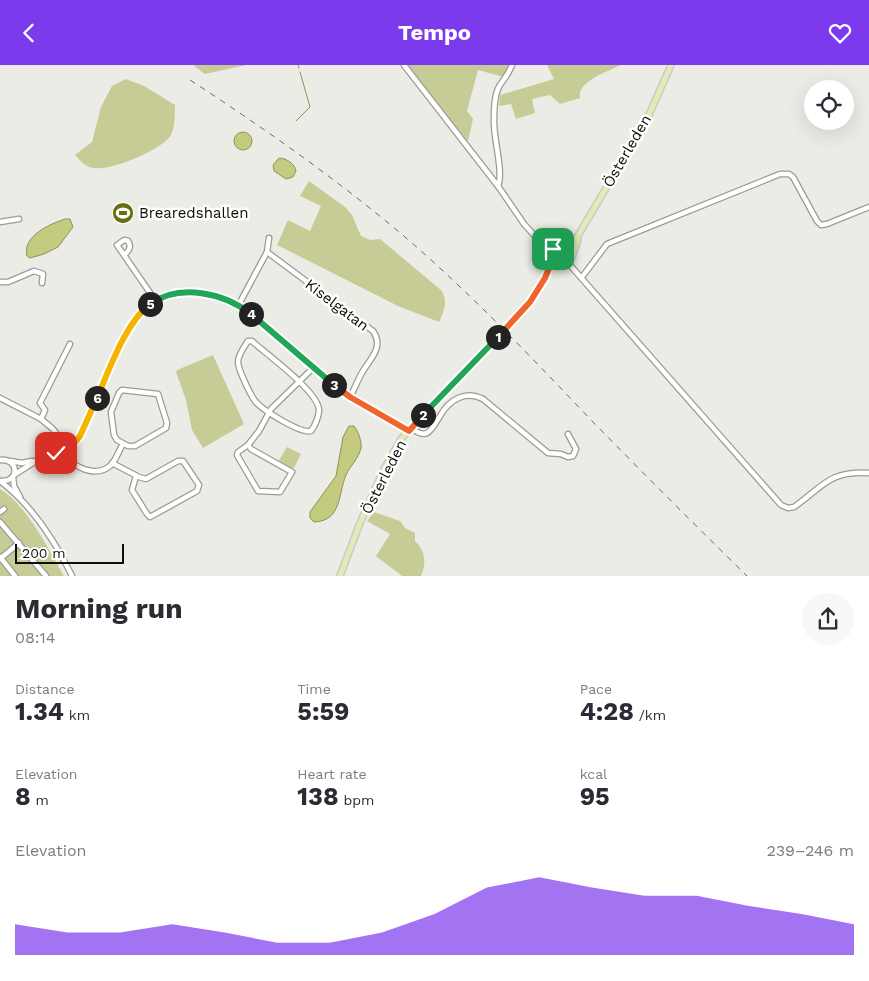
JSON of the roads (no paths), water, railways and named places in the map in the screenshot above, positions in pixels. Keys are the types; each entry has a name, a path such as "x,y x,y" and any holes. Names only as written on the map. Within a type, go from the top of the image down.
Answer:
{"main road":[{"name":"Österleden","path":"340,576 360,523 384,469 410,429 530,302 545,278 556,251 575,240 648,117 670,65"},
{"name":"Österleden","path":"545,278 553,270 562,267 570,261 579,234"},
{"path":"562,248 568,250 570,261"},
{"path":"553,257 556,265 562,267"}],"street":[{"path":"404,65 530,230 556,251"},
{"path":"498,186 500,175 494,128 496,102 499,87 512,65"},
{"path":"582,277 607,244 780,174 789,174 795,179 817,221 821,225 827,225 869,207"},
{"path":"0,222 19,219"},
{"path":"238,305 267,253 269,238"},
{"path":"124,255 129,250 130,245 128,241 124,240 117,245 155,300"},
{"name":"Kiselgatan","path":"267,253 373,331 376,336 377,350 362,373 350,397"},
{"path":"570,261 782,505 788,508 794,507 832,478 842,473 869,473"},
{"path":"0,282 8,282 30,272 37,271 42,274 42,283"},
{"path":"46,455 64,454 66,448 74,443 84,428 122,343 140,313 155,300 179,293 196,293 219,298 238,305 350,397 419,434 427,433 434,428 441,414 453,401 460,396 470,395 483,399 548,453 561,454 568,457 573,456 576,449 568,433"},
{"path":"248,341 252,341 299,382 319,408 311,431 306,432 269,413 255,400 238,365 239,356 248,341"},
{"path":"41,419 45,410 40,403 70,344"},
{"path":"248,445 251,449 292,472 280,492 263,492 256,489 237,455 259,431 269,413 313,368"},
{"path":"122,390 157,393 167,423 166,428 135,446 122,444 114,437 111,415 119,393 122,390"},
{"path":"0,398 41,419 56,434 66,448 70,461"},
{"path":"56,434 56,447 59,454 93,472 104,469 112,463 122,444"},
{"path":"0,481 7,481 61,444 66,448"},
{"path":"0,456 8,460 14,468 14,486 57,549 72,576"},
{"path":"0,460 22,463 38,459"},
{"path":"112,463 142,479 149,478 178,461 183,461 198,482 199,488 150,517 131,488 136,476"},
{"path":"0,481 22,500"},
{"path":"0,523 46,576"},
{"path":"15,576 1,557 19,543"}],"waterway":[{"path":"296,121 310,107 300,72"}],"railway":[{"path":"190,80 304,158 359,199 412,243 504,330 747,576"}],"place":[{"name":"Brearedshallen","path":"123,213"}]}
